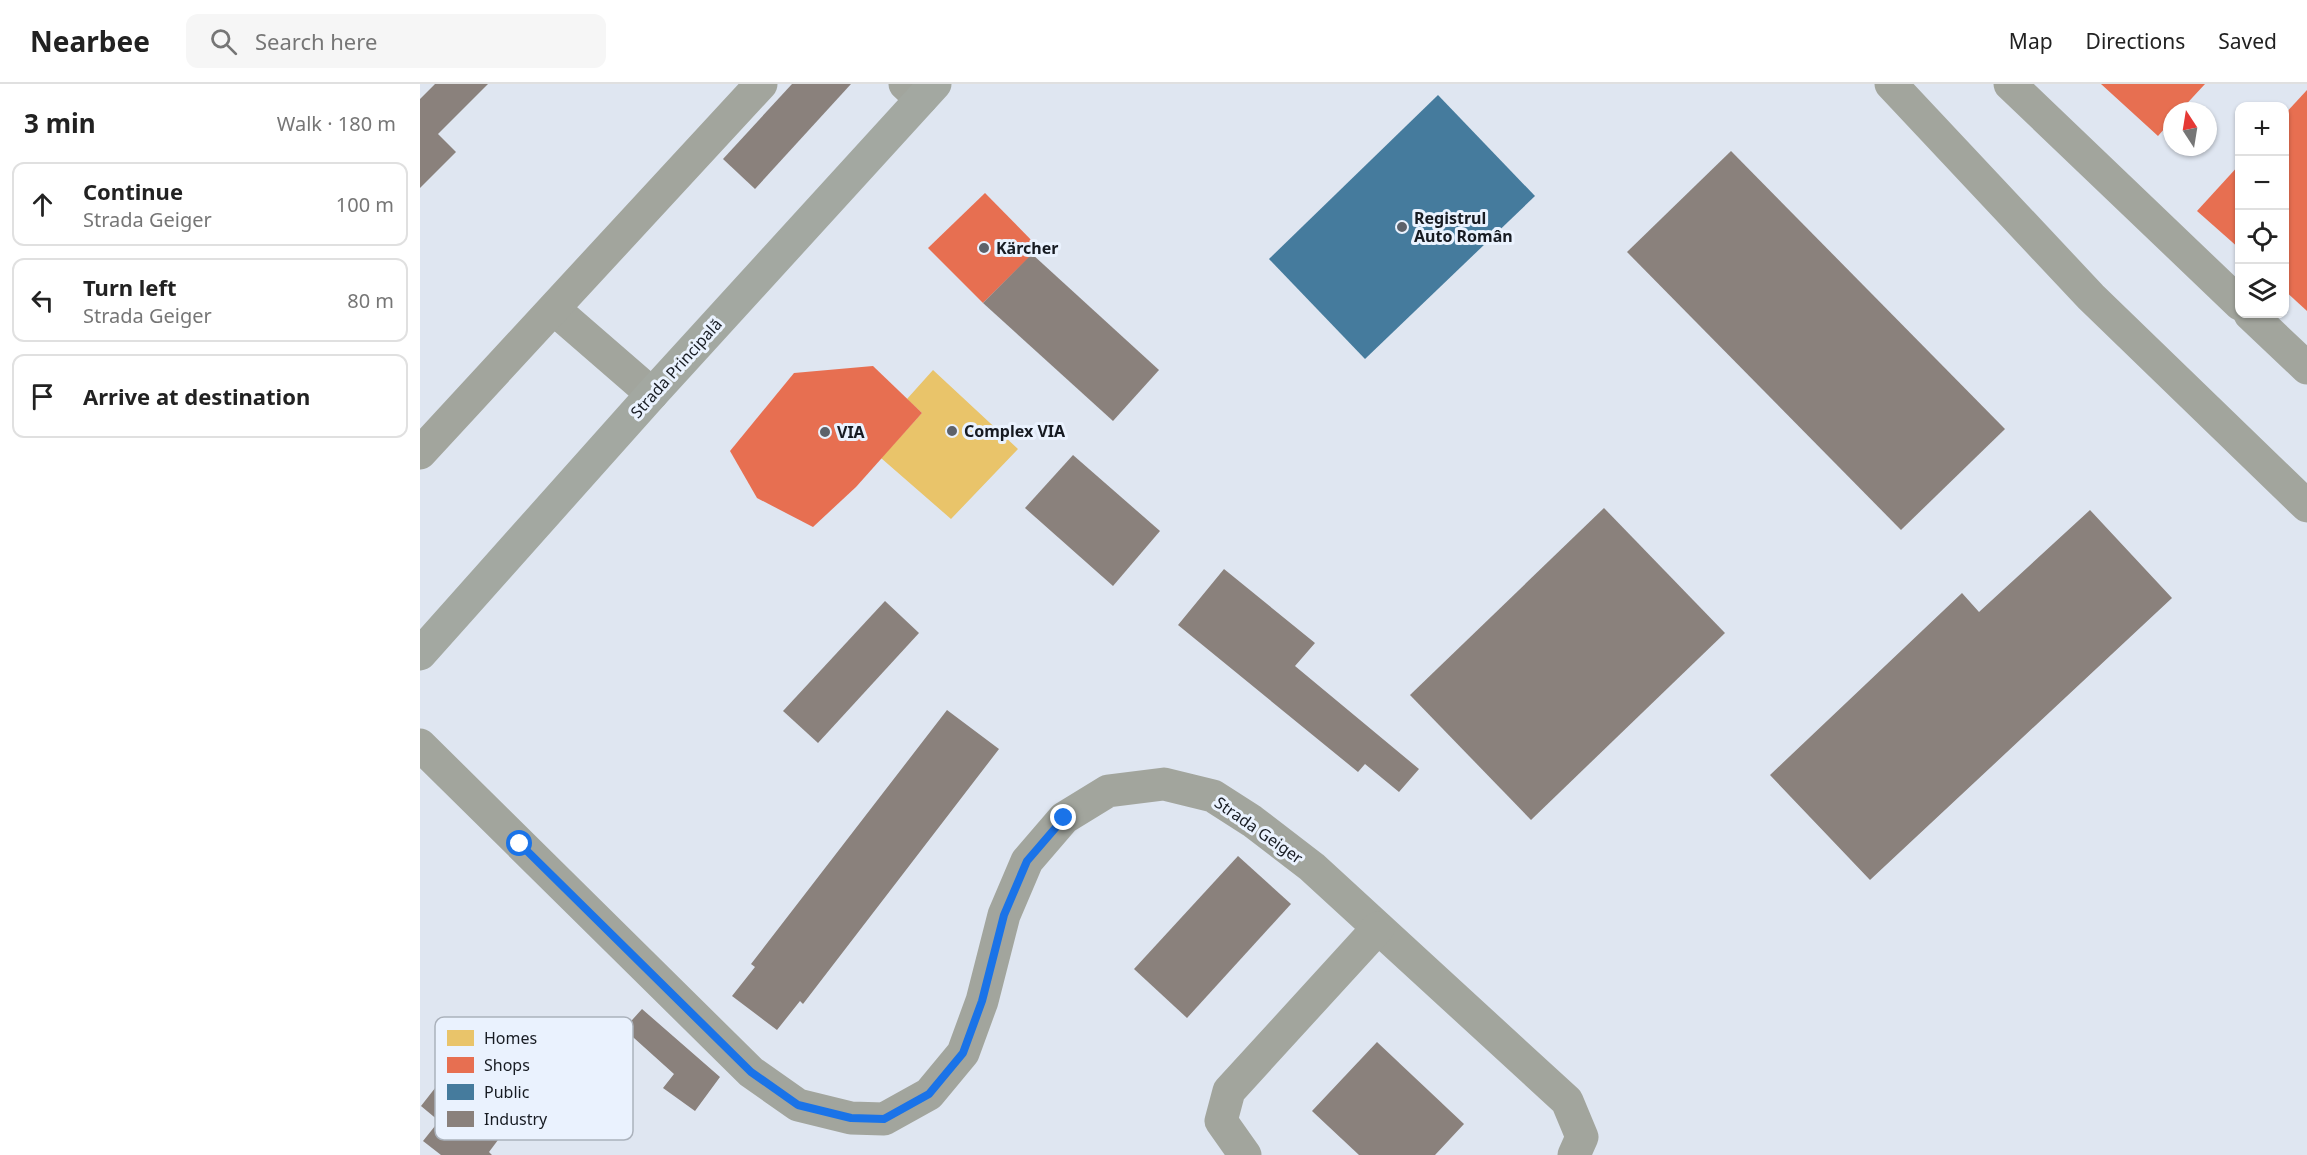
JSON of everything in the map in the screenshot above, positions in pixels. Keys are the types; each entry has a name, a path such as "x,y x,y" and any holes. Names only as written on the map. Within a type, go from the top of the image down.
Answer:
{"main road":[{"name":"Strada Principală","path":"420,654 921,89"}],"lane":[{"path":"420,453 761,84"},
{"path":"1891,84 2091,297 2307,506"},
{"path":"2010,84 2235,299"},
{"path":"554,309 652,394"},
{"path":"2254,318 2307,368"},
{"name":"Strada Geiger","path":"420,745 751,1072 798,1105 851,1118 884,1119 929,1094 963,1053 982,1001 1004,915 1027,861 1064,818 1108,791 1164,784 1213,796 1252,821 1312,867 1567,1101 1582,1137 1574,1155"},
{"path":"1245,1155 1221,1121 1228,1091 1378,928"}],"building: Homes":[{"name":"Complex VIA","path":"933,370 1018,449 951,519 881,458 922,413 907,399"}],"building: Shops":[{"path":"2101,84 2205,84 2188,102 2163,102 2163,130 2158,136"},
{"path":"2307,90 2307,311 2289,295 2289,110"},
{"path":"2235,169 2235,245 2197,211"},
{"name":"Kärcher","path":"985,193 1039,248 983,303 928,248"},
{"name":"VIA","path":"873,366 922,413 856,487 813,527 757,498 730,451 794,373"}],"building: Public":[{"name":"Registrul Auto Român","path":"1438,95 1535,196 1365,359 1269,259"}],"building: Industry":[{"path":"435,84 488,84 438,134 456,152 420,188 420,99"},
{"path":"792,84 851,84 755,189 723,159"},
{"path":"1731,151 2005,429 1901,530 1627,252"},
{"path":"1032,254 1159,370 1113,421 983,303"},
{"path":"1073,455 1160,531 1113,586 1025,508"},
{"path":"1604,508 1725,633 1531,820 1410,695"},
{"path":"2090,510 2172,598 1870,880 1770,775 1962,593 1979,612"},
{"path":"1224,569 1315,643 1295,666 1419,769 1399,792 1365,764 1358,772 1178,625"},
{"path":"885,601 919,633 818,743 783,711"},
{"path":"947,710 999,749 803,1004 800,1001 777,1030 732,996 755,967 751,964"},
{"path":"1238,856 1291,904 1187,1018 1134,969"},
{"path":"642,1009 720,1077 695,1111 663,1088 674,1074 633,1037 633,1019"},
{"path":"1377,1042 1464,1124 1435,1155 1359,1155 1312,1111"},
{"path":"435,1088 435,1118 421,1106"},
{"path":"435,1126 435,1140 498,1140 489,1152 492,1155 441,1155 423,1141"}],"place":[{"name":"Registrul Auto Român","path":"1402,227"},
{"name":"Kärcher","path":"984,248"},
{"name":"Complex VIA","path":"952,431"},
{"name":"VIA","path":"825,432"}],"route":[{"path":"520,844 751,1072 798,1105 851,1118 884,1119 929,1094 963,1053 982,1001 1004,915 1027,861 1064,818"}]}
